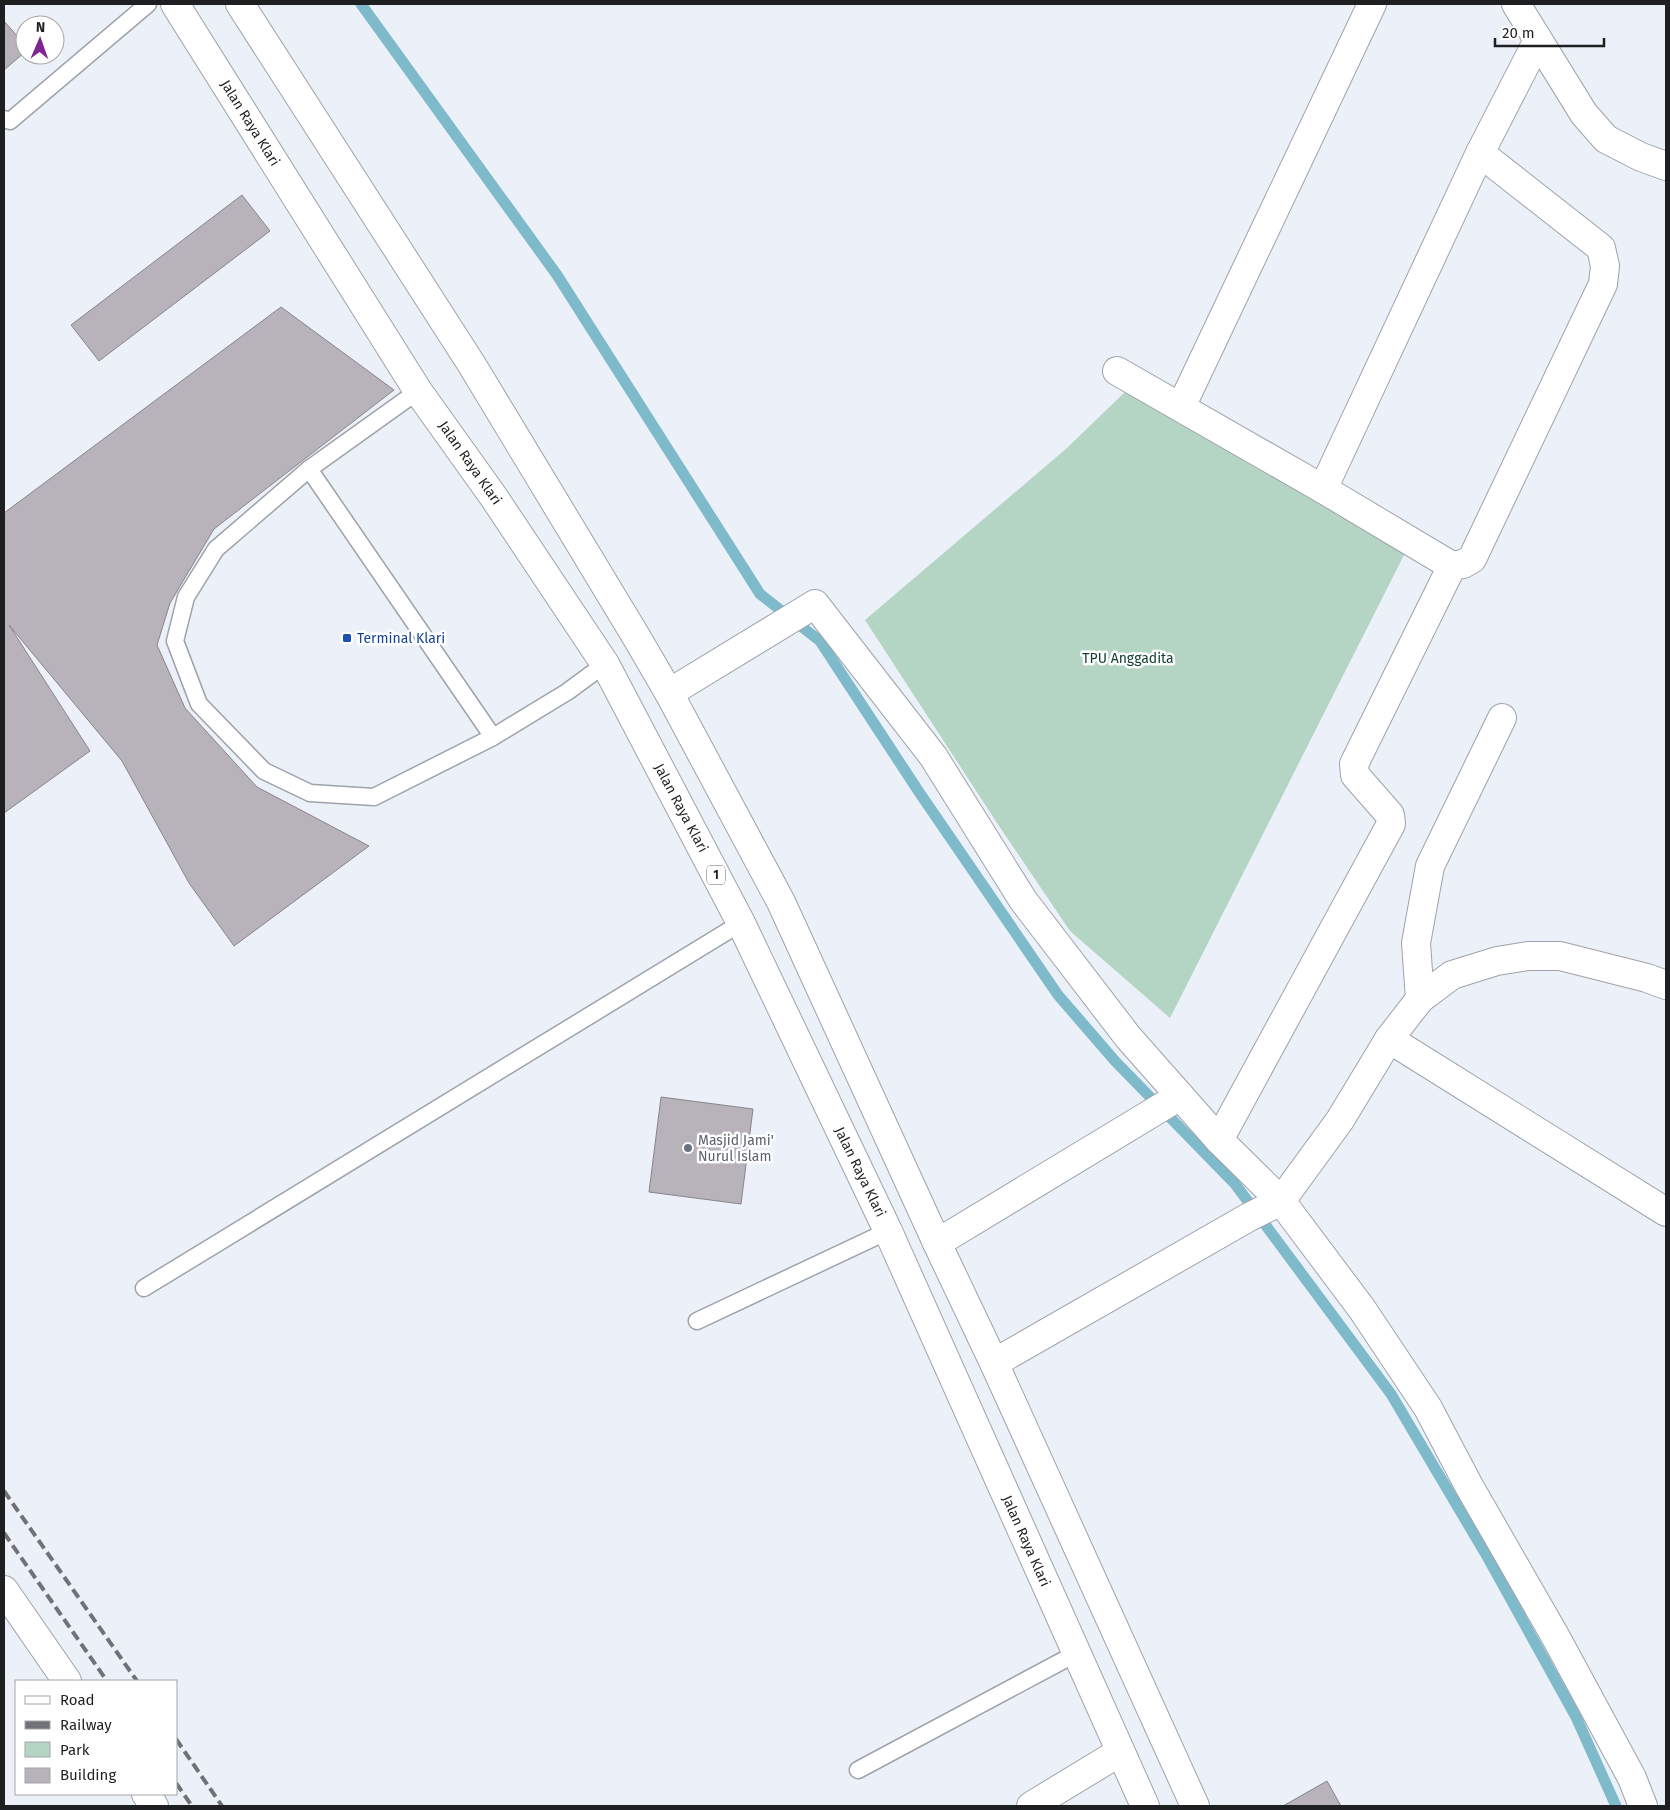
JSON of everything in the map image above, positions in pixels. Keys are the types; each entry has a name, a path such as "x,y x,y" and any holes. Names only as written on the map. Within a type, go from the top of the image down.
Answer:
{"main road":[{"name":"Jalan Raya Klari","path":"176,4 418,391 493,496 605,664 741,923 888,1231 1145,1806"},
{"path":"240,4 472,365 669,693 781,902 994,1363 1195,1806"},
{"path":"1181,407 1372,4"},
{"path":"1516,4 1584,114 1606,139 1641,157 1666,166"},
{"path":"1323,489 1480,153 1538,40"},
{"path":"1117,371 1323,489 1452,566 1463,564 1472,559 1603,284 1605,266 1601,248 1480,153"},
{"path":"1219,1140 1391,824 1390,815 1355,775 1354,764 1452,566"},
{"path":"669,693 815,604 933,756 1023,900 1128,1037 1168,1102 1219,1140 1265,1208 1362,1309 1428,1408 1468,1486 1554,1634 1632,1778 1643,1806"},
{"path":"605,664 636,638"},
{"path":"1420,999 1416,943 1430,866 1502,718"},
{"path":"994,1363 1265,1208 1340,1120 1389,1039 1420,999 1452,975 1496,961 1528,956 1560,956 1647,978 1666,985"},
{"path":"1389,1039 1666,1212"},
{"path":"937,1243 1168,1102"},
{"path":"4,1590 66,1680"},
{"path":"1031,1806 1120,1752"},
{"path":"147,1795 154,1806"}],"lane":[{"path":"4,119 10,121 148,4"},
{"path":"418,391 309,469 216,549 186,597 175,641 199,704 264,771 310,793 374,797 493,737 567,692 605,664"},
{"path":"309,469 493,737"},
{"path":"144,1288 741,923"},
{"path":"697,1322 888,1231"},
{"path":"858,1770 1077,1654"}],"green space":[{"name":"TPU Anggadita","path":"1129,388 1405,553 1170,1018 1070,931 997,823 865,620 1067,448"}],"building":[{"path":"4,21 15,34 15,61 4,70"},
{"path":"242,195 270,231 99,361 71,325"},
{"path":"281,307 394,390 214,529 170,603 157,645 185,708 257,787 369,846 234,946 189,883 122,761 9,625 90,751 4,813 4,513"},
{"path":"661,1097 753,1109 741,1204 649,1192"},
{"path":"1327,1781 1341,1806 1283,1806"}],"waterway":[{"path":"361,4 557,275 760,594 820,641 919,792 1058,995 1115,1061 1235,1184 1391,1394 1488,1558 1576,1717 1616,1806"}],"railway":[{"path":"4,1491 136,1680"},
{"path":"4,1533 106,1680"},
{"path":"178,1742 222,1806"},
{"path":"178,1786 192,1806"}],"place":[{"name":"Terminal Klari","path":"347,638"},
{"name":"Masjid Jami' Nurul Islam","path":"688,1148"}]}
